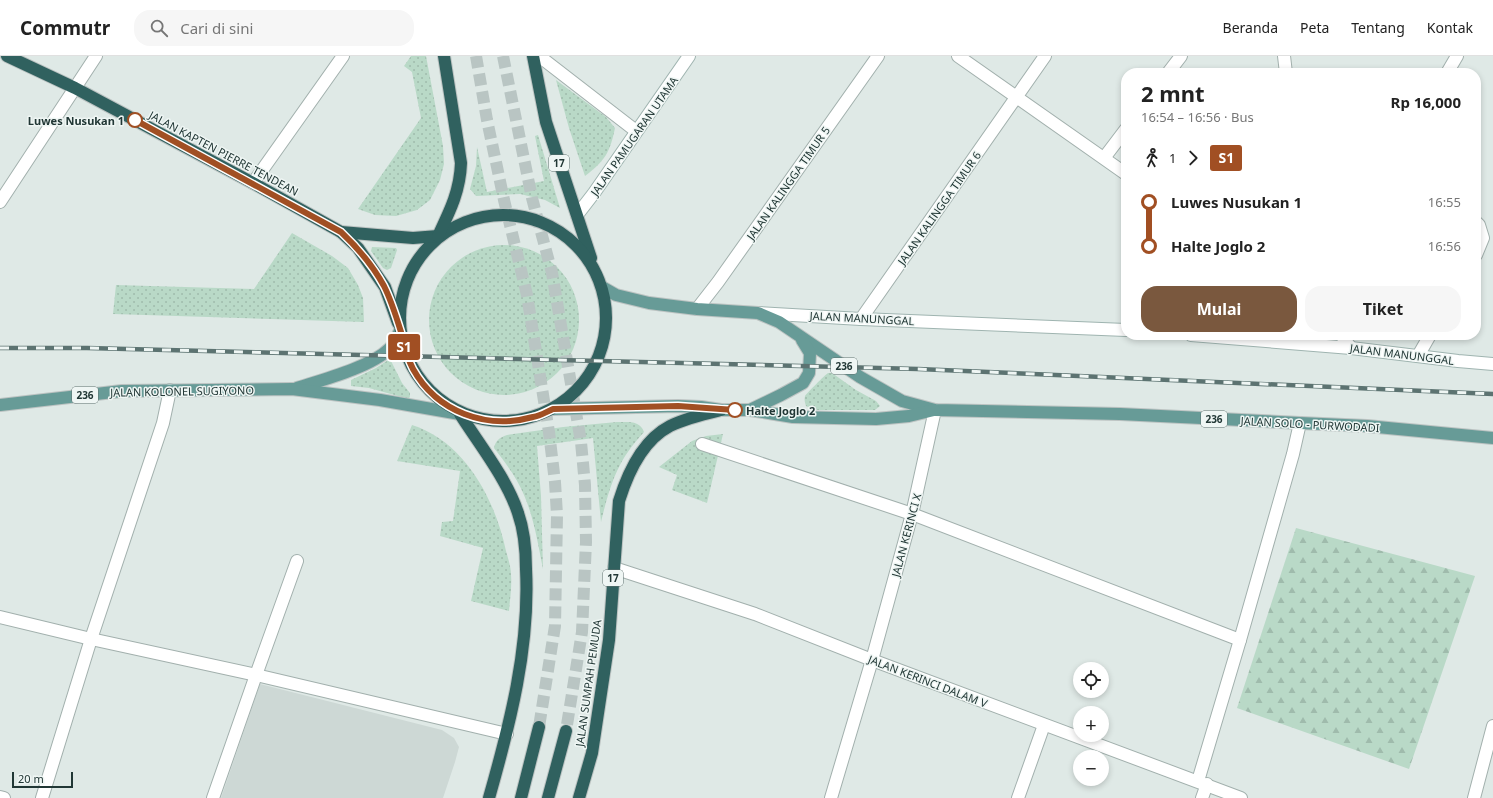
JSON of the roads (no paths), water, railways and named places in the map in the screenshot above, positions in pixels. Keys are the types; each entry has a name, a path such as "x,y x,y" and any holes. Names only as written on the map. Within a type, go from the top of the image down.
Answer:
{"highway":[{"name":"JALAN KAPTEN PIERRE TENDEAN","path":"7,56 75,88 341,232 358,248 384,287 400,331"},
{"name":"17","path":"444,56 461,164 461,178 456,198 438,236 422,254 411,272 404,290 400,311 400,331 405,350 413,369 424,386 439,400 460,414 494,422 514,421 534,417 553,409 569,398 584,383 594,366 602,348 606,327 606,307 602,287 594,268 546,122 532,56"},
{"name":"17","path":"438,236 472,219 491,215 512,214 532,218 551,226 568,237 582,251 594,268"},
{"name":"JALAN KAPTEN PIERRE TENDEAN","path":"341,232 413,238 438,236"},
{"name":"JALAN SUMPAH PEMUDA","path":"579,798 592,753 609,640 619,501 624,486 635,462 651,440 670,426 692,417 721,410"},
{"name":"17","path":"460,414 492,462 507,488 518,513 525,548 528,595 523,653 507,734 490,798"},
{"path":"521,798 539,727"},
{"path":"548,798 566,731"}],"main road":[{"name":"JALAN MANUNGGAL","path":"602,287 616,295 638,301 697,309 758,312"},
{"name":"JALAN SOLO - PURWODADI","path":"758,312 779,322 860,377 902,401 935,410 1120,414 1367,426 1493,438"},
{"name":"JALAN KOLONEL SUGIYONO","path":"292,389 344,373 374,359 390,349 400,331"},
{"name":"JALAN SOLO - PURWODADI","path":"750,410 803,383 809,373 810,353 800,336"},
{"name":"JALAN KOLONEL SUGIYONO","path":"0,405 122,391 292,389 380,400 460,414"},
{"name":"JALAN SOLO - PURWODADI","path":"553,409 678,406 721,410 750,410 793,417 876,419 909,416 935,410"}],"street":[{"path":"0,202 96,56"},
{"path":"253,183 343,56"},
{"path":"539,56 636,131"},
{"name":"JALAN PAMUGARAN UTAMA","path":"577,215 594,193 689,56"},
{"name":"JALAN KALINGGA TIMUR 5","path":"697,309 718,282 878,56"},
{"path":"958,56 1121,170"},
{"name":"JALAN KALINGGA TIMUR 6","path":"861,319 1045,56"},
{"path":"1172,68 1181,56"},
{"path":"1284,56 1285,68"},
{"path":"1451,68 1457,56"},
{"path":"1104,158 1121,136"},
{"path":"1481,232 1483,238 1481,243"},
{"name":"JALAN MANUNGGAL","path":"758,312 861,319 1121,330"},
{"name":"JALAN MANUNGGAL","path":"1253,340 1351,348 1493,364"},
{"path":"1345,340 1351,348"},
{"path":"1418,356 1427,340"},
{"path":"42,798 91,639 163,423 170,390"},
{"name":"JALAN KERINCI X","path":"831,798 872,660 912,514 935,410"},
{"path":"1202,798 1202,783 1300,423"},
{"path":"702,444 912,514 1240,640"},
{"path":"214,798 297,561"},
{"name":"JALAN KERINCI DALAM V","path":"614,568 755,614 872,660 1241,798"},
{"path":"0,617 507,734"},
{"path":"1018,798 1044,725"},
{"path":"1474,798 1493,726"},
{"path":"0,797 4,798"}],"tunnel":[{"path":"476,56 487,120 504,200 527,295 549,432 555,482 557,515 555,626 539,727"},
{"path":"503,56 532,198 552,273 581,442 585,485 586,542 582,632 566,731"}],"railway":[{"path":"0,348 87,348 918,369 1493,394"}],"place":[{"name":"Luwes Nusukan 1","path":"135,120"},
{"name":"Halte Joglo 2","path":"735,410"}]}
